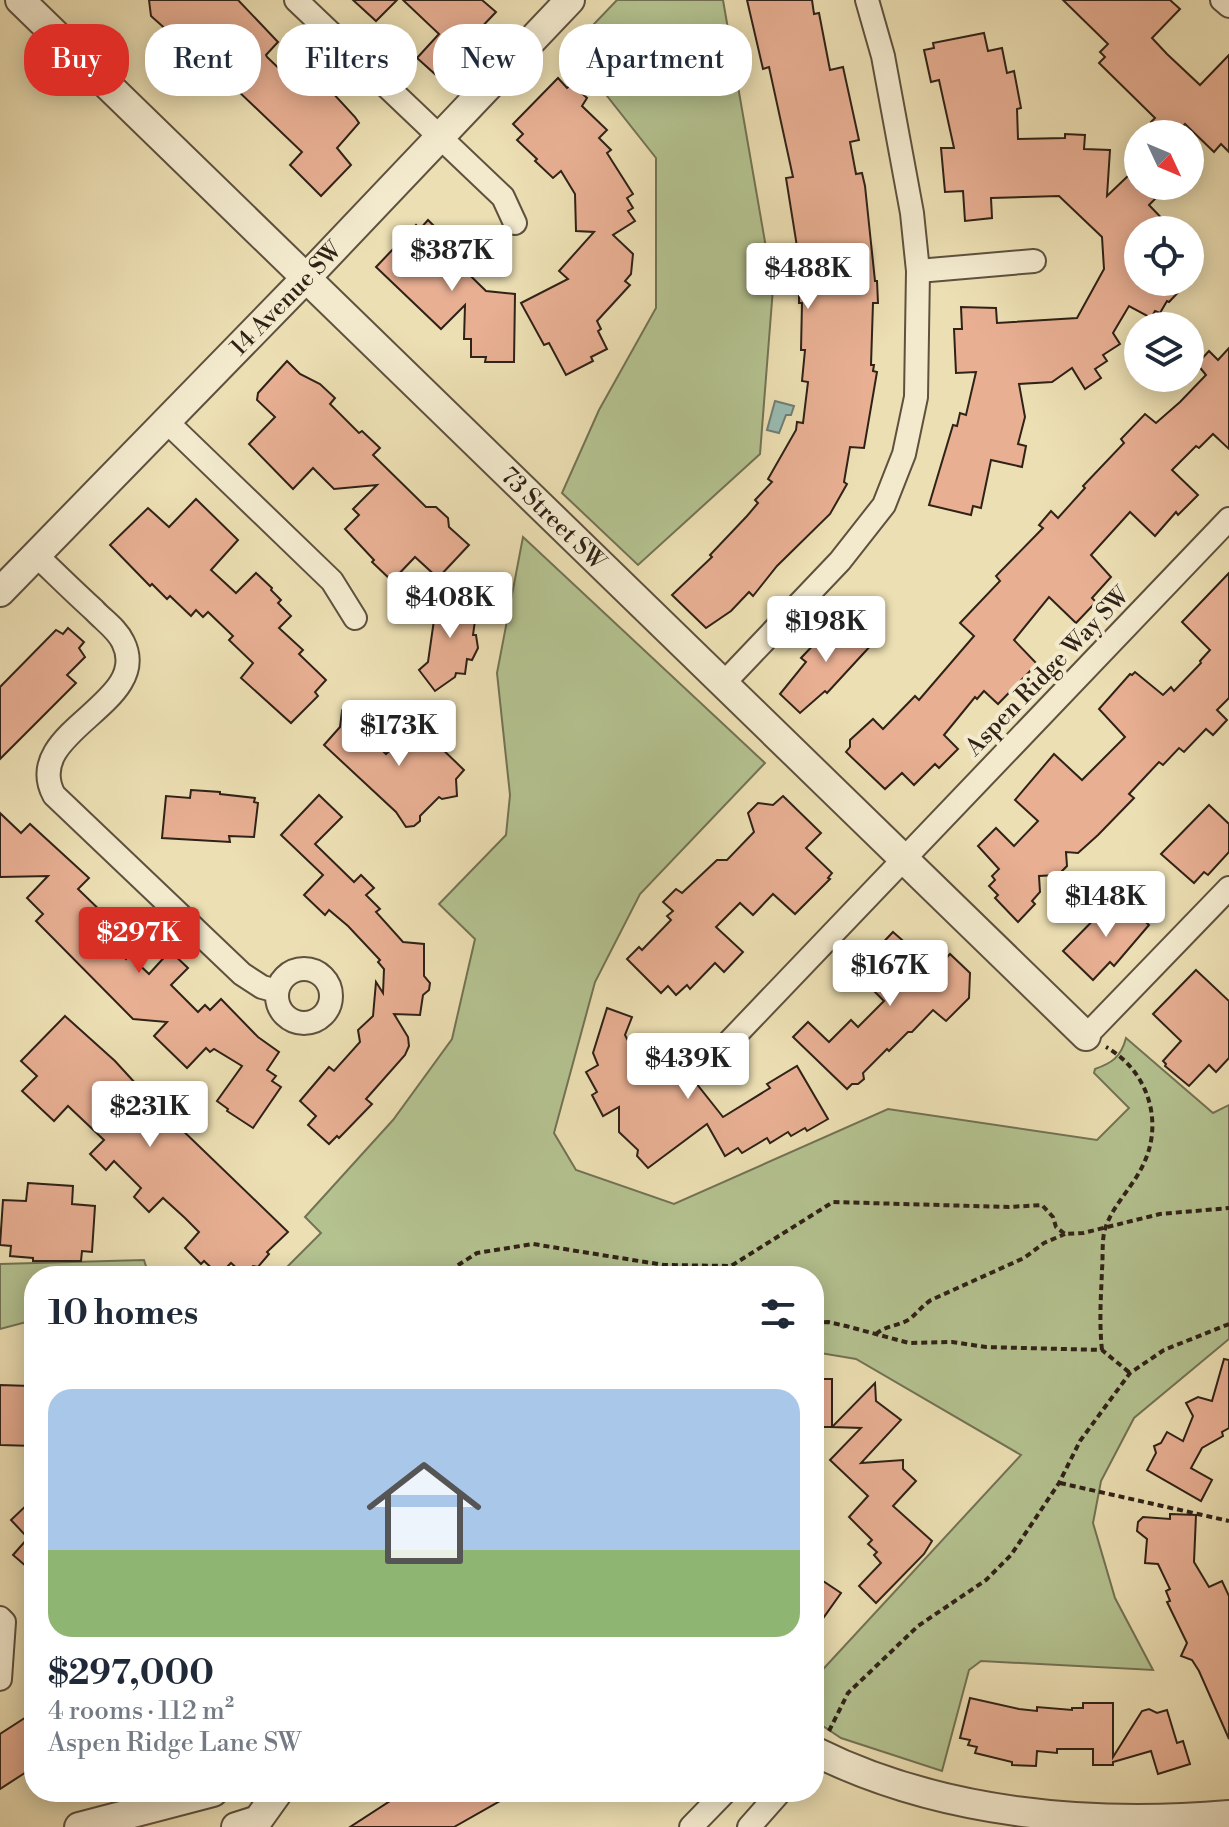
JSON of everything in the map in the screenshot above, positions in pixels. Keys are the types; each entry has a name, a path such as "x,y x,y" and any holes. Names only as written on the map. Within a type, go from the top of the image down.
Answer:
{"street":[{"name":"73 Street SW","path":"20,0 1086,1036"},
{"path":"296,0 503,197 515,223"},
{"name":"14 Avenue SW","path":"0,592 306,278 570,0"},
{"path":"722,685 840,561 884,505 904,454 916,397 918,271 912,213 883,56 867,0"},
{"path":"1222,0 1229,6"},
{"path":"918,271 1034,261"},
{"path":"166,421 332,581 355,618"},
{"name":"Aspen Ridge Way SW","path":"730,1041 1229,519"},
{"path":"36,555 119,636 128,664 120,685 51,757 48,778 54,795 242,974 262,987 277,991"},
{"path":"1086,1036 1229,888"},
{"path":"0,1618 4,1622 0,1679"},
{"path":"824,1743 903,1787 949,1801 1034,1816 1120,1822 1194,1820 1229,1815"},
{"path":"79,1827 175,1802"},
{"path":"236,1827 258,1820 271,1802"},
{"path":"691,1827 715,1802"},
{"path":"749,1827 771,1802"}],"path":[{"path":"1086,1036 1119,1054 1136,1071 1147,1091 1153,1117 1144,1163 1112,1213 1104,1233 1099,1314 1102,1350"},
{"path":"457,1266 477,1253 533,1244 664,1265 731,1266 833,1202 1009,1207 1042,1205 1053,1217 1056,1227 1065,1234"},
{"path":"875,1334 884,1327 910,1319 919,1307 931,1300 1024,1258 1044,1243 1065,1234 1083,1233 1160,1214 1229,1208"},
{"path":"824,1322 909,1343 952,1342 986,1347 1102,1350 1130,1373"},
{"path":"824,1736 848,1693 918,1626 986,1580 1011,1555 1059,1483 1080,1441 1130,1373 1164,1350 1229,1324"},
{"path":"1059,1483 1229,1521"}],"green space":[{"path":"617,0 723,0 727,24 594,24"},
{"path":"607,96 740,96 773,288 760,454 638,565 562,493 599,410 656,308 656,158"},
{"path":"523,537 765,763 640,894 595,982 554,1133 576,1170 674,1204 888,1109 1097,1140 1129,1108 1094,1073 1095,1069 1118,1055 1126,1038 1213,1113 1229,1105 1229,1339 1134,1418 1101,1481 1093,1523 1115,1598 1153,1670 981,1661 969,1670 942,1771 841,1738 824,1727 824,1668 1021,1455 856,1359 824,1354 824,1266 288,1266 321,1233 305,1217 393,1120 452,1039 475,939 439,904 506,835 510,795 497,673"},
{"path":"144,1260 146,1266 24,1266 24,1323 0,1329 0,1264"}],"water":[{"path":"775,401 794,406 791,415 786,415 779,433 767,430"}],"building":[{"path":"149,0 238,0 261,24 160,24 151,16"},
{"path":"353,0 397,0 376,21"},
{"path":"403,0 482,0 496,12 485,24 433,24 433,28"},
{"path":"747,0 812,0 814,14 819,13 830,70 843,67 859,140 850,142 856,174 862,173 865,186 877,281 878,303 873,303 871,365 877,372 864,448 850,447 844,482 847,484 830,514 777,566 753,596 749,592 731,611 706,628 672,595 712,557 710,555 747,516 758,503 755,500 772,482 768,479 796,430 797,422 803,423 808,382 802,381 805,350 801,350 802,303 799,303 799,284 803,284 786,178 793,177 769,67 763,69"},
{"path":"1063,0 1170,0 1180,9 1152,38 1200,85 1229,55 1229,152 1221,144 1214,152 1204,142 1204,120 1153,120 1155,118 1099,63 1105,57 1100,52 1108,44"},
{"path":"261,24 277,41 266,55 277,67 277,96 336,96 359,123 337,148 351,165 321,196 290,165 302,152 243,96 261,96"},
{"path":"984,33 988,51 1002,48 1007,73 1014,71 1021,108 1017,109 1018,139 1085,135 1084,149 1110,150 1107,196 1124,180 1124,200 1154,200 1149,205 1160,216 1124,216 1124,296 1175,296 1167,301 1161,312 1140,312 1129,306 1113,333 1120,344 1103,355 1107,361 1095,369 1101,378 1085,389 1072,368 1052,382 1019,384 1025,417 1018,444 1026,446 1022,467 991,460 981,508 973,506 971,515 929,505 953,425 957,426 960,413 966,415 976,372 956,373 954,329 962,329 961,307 996,308 997,323 1077,318 1104,269 1102,237 1059,196 991,198 992,218 965,221 963,191 945,192 941,148 954,148 939,80 931,82 924,50 934,48 933,43"},
{"path":"433,41 433,72 417,58"},
{"path":"558,78 559,96 587,98 582,106 607,130 599,138 611,150 607,153 633,194 627,198 633,208 628,211 635,221 613,235 633,254 631,274 625,281 630,285 597,321 601,329 598,331 607,349 591,357 593,361 566,375 549,343 544,345 521,303 568,279 559,271 594,232 576,231 575,194 561,171 553,178 517,140 523,134 513,124"},
{"path":"428,220 450,242 443,249 486,291 515,294 514,362 485,362 486,357 471,357 471,339 464,339 465,305 441,329 376,267 416,225 420,229"},
{"path":"1229,348 1229,449 1213,434 1172,470 1198,495 1178,515 1176,512 1155,536 1130,512 1091,555 1111,577 1092,598 1096,602 1076,623 1049,597 1014,640 1037,664 998,704 984,691 977,699 975,697 944,735 958,749 939,768 935,764 914,785 902,773 885,789 846,752 850,740 873,719 883,729 915,696 919,700 974,636 960,623 1000,581 996,576 1043,528 1039,525 1051,511 1058,518 1124,443 1121,439 1145,414 1156,423 1190,392 1204,392 1204,356 1209,351 1218,360"},
{"path":"287,361 335,398 330,404 359,433 362,431 380,448 373,455 426,507 436,507 448,518 449,527 469,545 438,578 415,557 392,581 345,529 359,515 353,509 377,485 334,489 313,468 293,489 249,444 275,417 257,400 258,393"},
{"path":"196,499 238,540 211,570 236,593 256,573 272,588 281,600 278,603 291,616 279,628 303,650 299,654 326,680 315,692 318,696 291,723 241,678 253,663 229,640 233,636 208,612 203,617 196,610 191,616 170,596 167,599 110,545 148,508 169,527"},
{"path":"1229,573 1229,698 1217,710 1227,720 1213,735 1206,729 1184,752 1179,748 1163,765 1159,762 1129,794 1134,798 1098,835 1078,853 1066,852 1067,866 1058,875 1039,876 1040,892 1032,901 1035,904 1018,922 995,898 998,895 989,886 995,880 992,876 999,869 978,846 996,828 1014,846 1038,821 1015,800 1054,754 1082,780 1125,737 1099,709 1130,674 1135,672 1163,695 1171,687 1174,691 1201,663 1210,650 1182,622"},
{"path":"440,592 448,601 477,606 473,635 476,635 478,648 472,660 467,659 465,674 456,673 435,691 419,670 428,662 434,620 423,605"},
{"path":"842,618 854,630 857,626 874,642 827,693 825,691 800,713 780,694 806,662 801,658"},
{"path":"68,628 84,642 79,648 85,657 67,675 76,683 0,759 0,687 56,630 63,634"},
{"path":"342,711 386,754 414,723 426,721 431,724 435,729 436,743 464,770 456,779 457,796 439,797 420,816 420,821 406,827 396,812 324,745 340,727"},
{"path":"191,790 255,798 254,802 258,803 254,837 229,836 230,842 162,838 166,796 190,798"},
{"path":"319,795 342,817 315,844 354,882 361,875 374,888 366,895 380,909 376,912 403,942 424,944 424,976 430,983 429,990 423,995 420,1015 394,1014 408,1037 409,1046 405,1055 366,1099 372,1104 339,1138 337,1136 329,1144 308,1125 316,1116 300,1101 329,1067 334,1071 360,1042 358,1030 373,1016 376,982 383,993 384,969 378,962 380,960 348,926 329,910 325,915 304,895 323,875 281,835"},
{"path":"783,796 821,833 806,848 832,873 830,879 795,914 773,894 753,915 740,903 716,927 743,952 724,972 715,963 690,989 687,985 676,995 668,986 661,993 627,959 639,947 642,950 671,920 667,916 673,911 663,902 676,889 682,893 717,860 727,860 754,832 748,813 758,803 773,805"},
{"path":"1209,805 1229,824 1229,852 1208,875 1204,872 1194,883 1161,854"},
{"path":"0,813 21,833 30,824 89,878 78,889 109,919 98,931 126,959 129,955 149,974 170,951 188,968 171,985 198,1012 205,1005 210,1010 221,999 258,1037 279,1052 267,1070 276,1076 272,1081 281,1087 253,1128 217,1101 242,1066 214,1049 210,1052 206,1048 187,1068 154,1036 167,1022 133,1019 36,921 43,914 27,898 48,876 0,877"},
{"path":"1115,898 1149,925 1114,966 1110,962 1093,980 1063,951"},
{"path":"893,932 910,947 913,944 937,968 950,954 970,973 969,998 946,1021 933,1010 863,1073 864,1079 847,1089 793,1037 808,1022 829,1042 851,1020 858,1027 884,1001 855,972"},
{"path":"1196,970 1229,1001 1229,1058 1216,1072 1209,1065 1189,1086 1163,1061 1181,1041 1153,1014"},
{"path":"607,1008 632,1017 625,1035 640,1064 673,1050 688,1080 692,1078 723,1117 770,1088 767,1084 797,1066 828,1119 807,1131 805,1128 791,1136 788,1132 770,1143 767,1138 742,1153 738,1148 725,1156 707,1124 648,1168 637,1156 638,1150 619,1132 619,1107 603,1116 592,1095 597,1092 586,1072 598,1065 593,1053"},
{"path":"65,1016 115,1061 288,1232 267,1252 269,1254 259,1266 234,1266 231,1263 228,1266 209,1266 204,1261 201,1264 185,1248 199,1232 163,1198 149,1212 134,1197 141,1188 114,1161 106,1170 90,1154 104,1140 68,1106 54,1121 22,1091 37,1076 21,1061"},
{"path":"28,1183 73,1186 72,1204 95,1206 92,1252 82,1251 81,1261 33,1261 33,1258 10,1256 11,1246 0,1245 3,1200 26,1201"},
{"path":"1224,1359 1229,1360 1229,1428 1222,1432 1223,1436 1202,1448 1191,1468 1212,1480 1201,1501 1147,1470 1156,1453 1154,1446 1161,1443 1167,1432 1183,1441 1193,1416 1186,1403 1198,1397 1212,1401"},
{"path":"824,1379 832,1379 832,1427 824,1427"},
{"path":"875,1383 876,1401 901,1420 861,1463 903,1460 903,1469 916,1481 893,1506 932,1541 924,1554 876,1603 859,1586 881,1563 874,1555 877,1552 868,1544 872,1540 849,1517 868,1496 830,1460 861,1428 832,1427"},
{"path":"0,1385 24,1386 24,1446 0,1445"},
{"path":"24,1508 24,1534 11,1520"},
{"path":"1170,1514 1196,1515 1194,1562 1209,1587 1222,1581 1229,1596 1229,1739 1199,1671 1192,1660 1181,1656 1187,1643 1167,1602 1170,1601 1166,1591 1170,1589 1158,1564 1145,1563 1147,1539 1137,1531 1138,1522 1143,1517 1170,1519"},
{"path":"24,1543 24,1564 13,1555"},
{"path":"824,1582 841,1593 824,1617"},
{"path":"970,1698 1037,1711 1037,1707 1072,1710 1083,1708 1083,1703 1113,1703 1113,1757 1142,1711 1149,1709 1157,1713 1167,1710 1177,1743 1183,1741 1190,1764 1158,1774 1151,1751 1113,1762 1113,1765 1093,1765 1093,1749 1057,1749 1057,1753 1037,1751 1036,1766 1012,1765 1012,1762 975,1753 977,1747 968,1745 970,1740 960,1738"},
{"path":"24,1718 24,1773 0,1789 0,1734"},
{"path":"389,1802 498,1802 454,1827 350,1827"}]}
